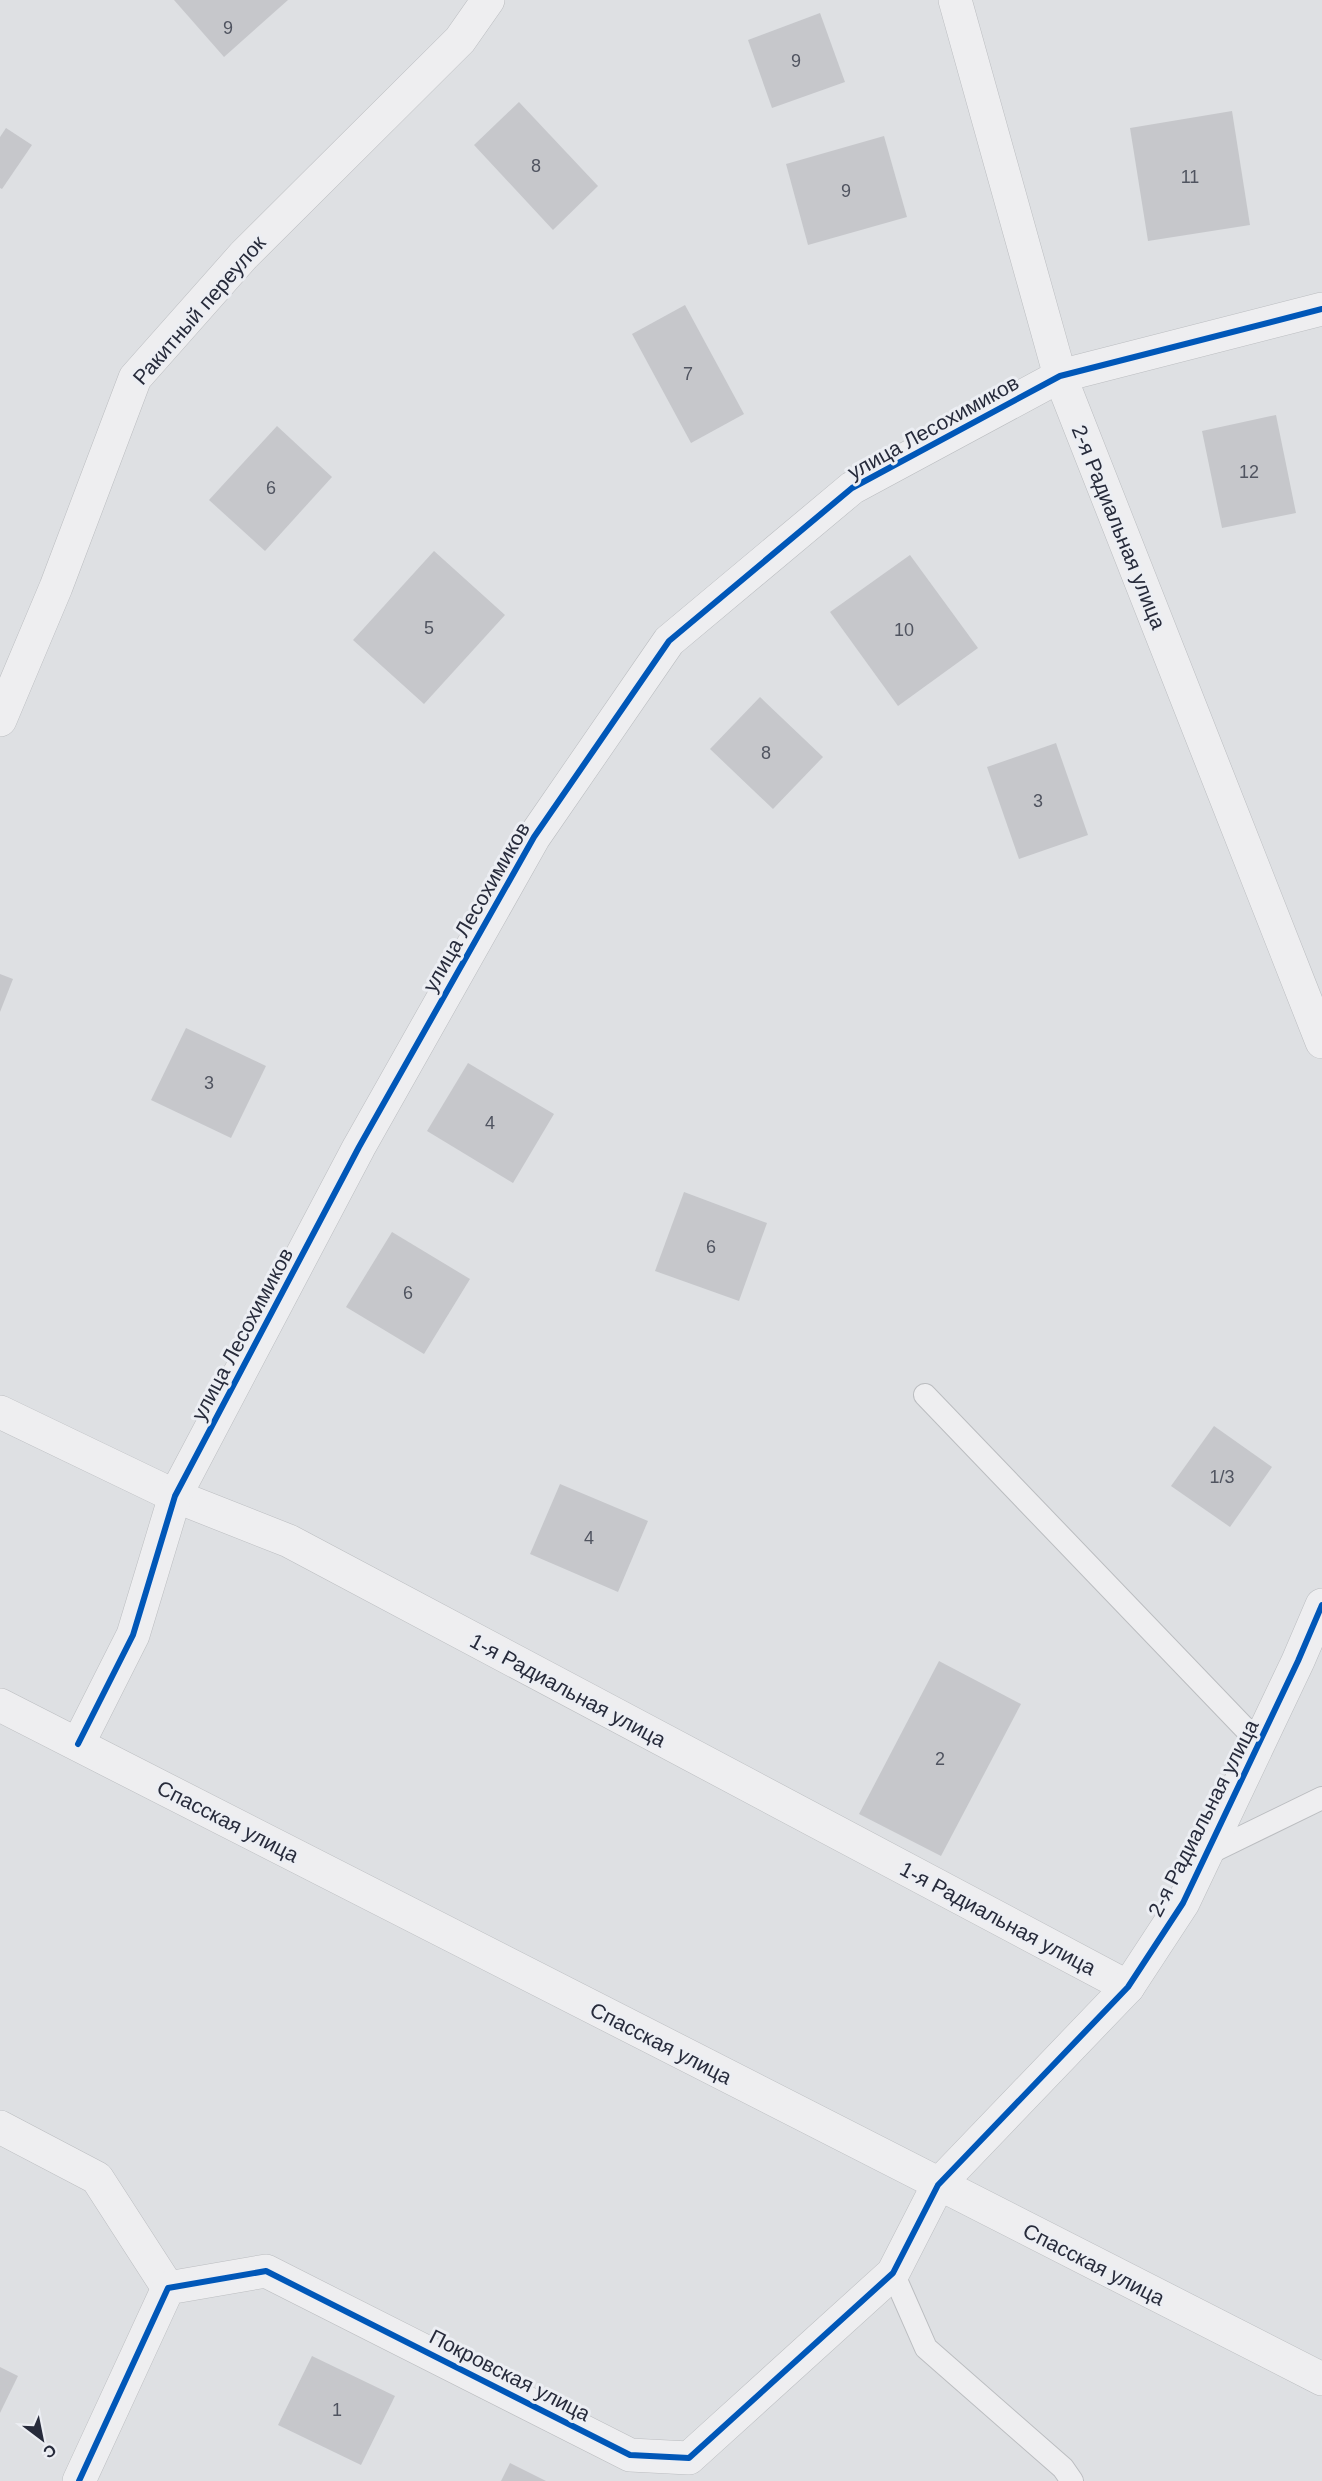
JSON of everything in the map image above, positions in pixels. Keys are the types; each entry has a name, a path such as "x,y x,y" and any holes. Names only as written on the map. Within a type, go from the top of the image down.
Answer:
{"street":[{"name":"Ракитный переулок","path":"0,720 56,587 135,378 244,255 460,40 488,0"},
{"name":"2-я Радиальная улица","path":"955,0 1060,376 1322,1042"},
{"name":"улица Лесохимиков","path":"78,1744 133,1635 175,1496 359,1147 534,837 669,641 852,488 1060,376 1322,309"},
{"name":"1-я Радиальная улица","path":"0,1412 175,1496 289,1541 1128,1987"},
{"name":"2-я Радиальная улица","path":"938,2185 1128,1987 1183,1903 1322,1605"},
{"name":"Спасская улица","path":"0,1706 1322,2379"},
{"path":"0,2127 97,2178 168,2288 79,2481"},
{"name":"Покровская улица","path":"168,2288 266,2271 630,2454 689,2458 893,2272 938,2185"}],"lane":[{"path":"925,1395 1259,1743"},
{"path":"1207,1854 1322,1798"},
{"path":"893,2272 926,2349 1063,2468 1072,2481"}],"building":[{"path":"174,0 288,0 224,57"},
{"path":"820,13 845,82 772,108 748,40"},
{"path":"519,102 598,186 553,230 474,145"},
{"path":"1232,111 1250,225 1148,241 1130,128"},
{"path":"6,128 32,145 2,189 0,188 0,137"},
{"path":"884,136 907,217 808,245 786,164"},
{"path":"685,305 744,414 691,443 632,334"},
{"path":"1276,415 1296,513 1222,528 1202,431"},
{"path":"277,426 332,477 265,551 209,500"},
{"path":"434,551 505,615 424,704 353,640"},
{"path":"910,555 978,648 898,706 830,612"},
{"path":"760,697 823,757 773,809 710,749"},
{"path":"1056,743 1088,835 1019,859 987,767"},
{"path":"0,974 13,979 0,1012"},
{"path":"186,1028 266,1066 231,1138 151,1100"},
{"path":"468,1063 554,1114 513,1183 427,1131"},
{"path":"684,1192 767,1223 739,1301 655,1271"},
{"path":"392,1232 470,1279 424,1354 346,1307"},
{"path":"1214,1426 1272,1467 1230,1527 1171,1486"},
{"path":"560,1484 648,1521 618,1592 530,1554"},
{"path":"939,1661 1021,1704 941,1856 859,1814"},
{"path":"312,2356 395,2396 361,2465 278,2425"},
{"path":"0,2367 18,2376 0,2413"},
{"path":"510,2463 546,2481 501,2481"}],"cycle path":[{"path":"78,1744 133,1635 175,1496 359,1147 534,837 669,641 852,488 1060,376 1322,309"},
{"path":"79,2481 168,2288 266,2271 630,2455 689,2458 893,2273 938,2185 1128,1987 1183,1903 1298,1661 1322,1605"}]}
